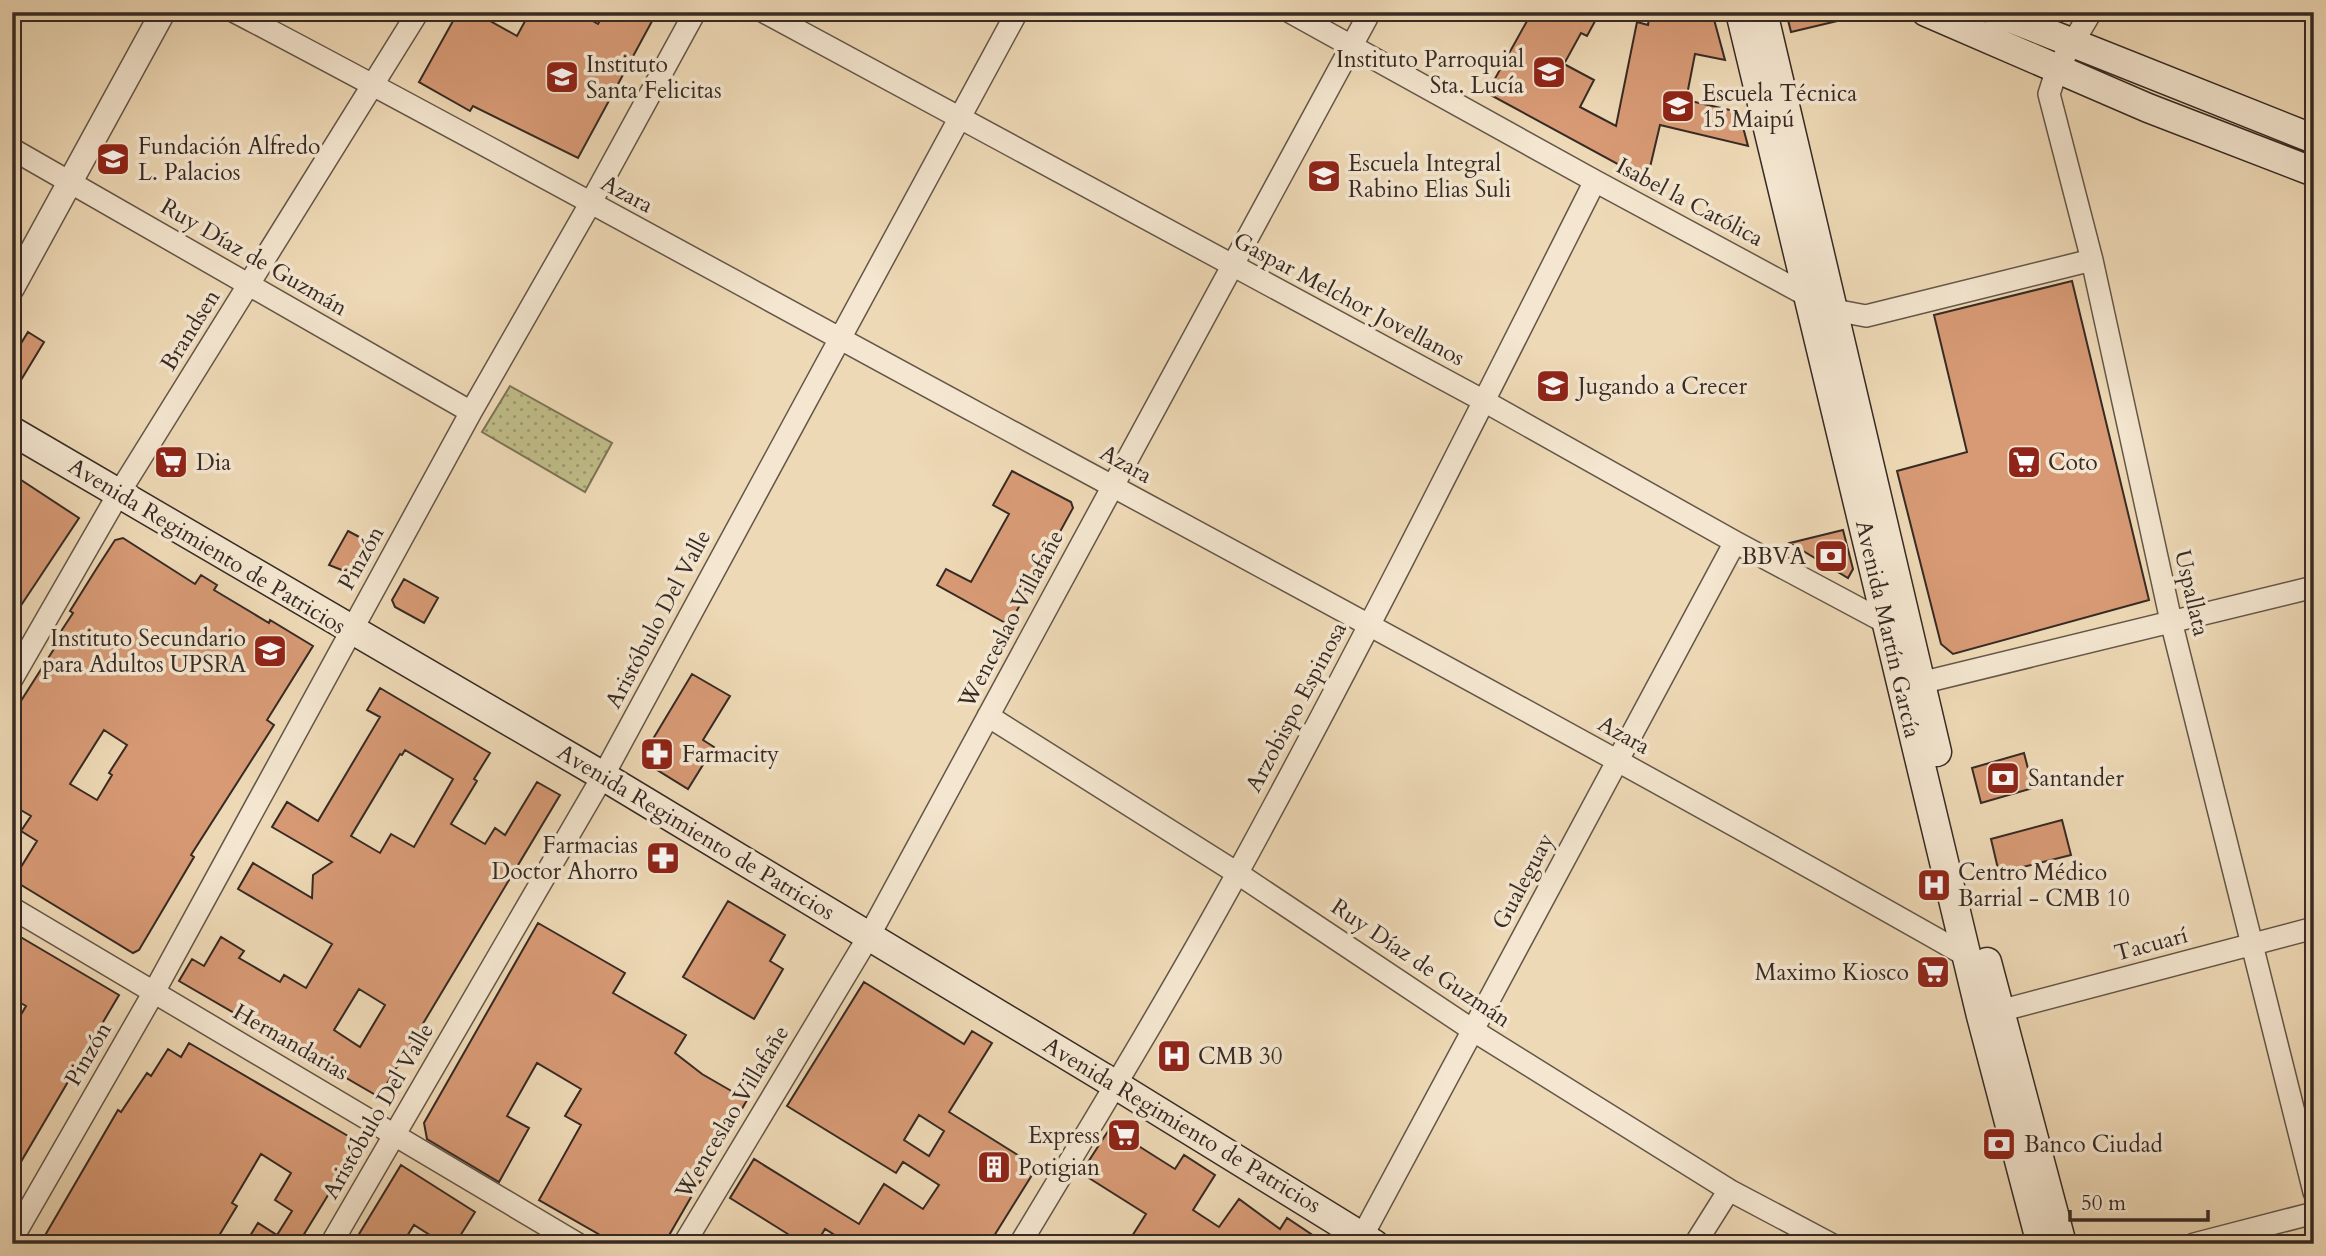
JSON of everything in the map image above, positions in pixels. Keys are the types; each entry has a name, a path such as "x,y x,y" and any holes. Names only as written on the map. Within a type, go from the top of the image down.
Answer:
{"main road":[{"name":"Avenida Martín García","path":"1740,12 1809,295 1898,628"},
{"name":"Avenida Martín García","path":"1763,12 1834,310 1898,628 1991,1014 2041,1244"},
{"path":"1926,12 2161,113 2314,172"},
{"path":"1995,12 2314,139"},
{"name":"Avenida Regimiento de Patricios","path":"12,431 603,776 1116,1085 1365,1241"},
{"name":"Avenida Martín García","path":"1991,1014 2062,1244"}],"street":[{"path":"12,288 163,12"},
{"name":"Azara","path":"235,12 1112,486 1978,962"},
{"name":"Brandsen","path":"12,679 119,493 418,12"},
{"name":"Pinzón","path":"12,1239 154,992 471,412 590,204 695,12"},
{"name":"Gaspar Melchor Jovellanos","path":"764,12 1484,401 1735,542 1898,628"},
{"name":"Aristóbulo Del Valle","path":"331,1244 603,776 1017,12"},
{"name":"Isabel la Católica","path":"1290,12 1834,310 1866,316 2092,260"},
{"name":"Wenceslao Villafañe","path":"684,1244 869,936 1370,12"},
{"name":"Uspallata","path":"2091,12 2070,43 2057,69 2049,94 2092,260 2171,621 2314,1192"},
{"name":"Ruy Díaz de Guzmán","path":"12,149 471,412"},
{"name":"Arzobispo Espinosa","path":"1020,1244 1116,1085 1237,873 1369,627 1595,181"},
{"name":"Gualeguay","path":"1365,1241 1616,761 1735,542"},
{"path":"1911,685 2314,587"},
{"name":"Ruy Díaz de Guzmán","path":"988,716 1237,873 1474,1031 1729,1190 1831,1244"},
{"name":"Hernandarias","path":"12,908 578,1244"},
{"name":"Tacuarí","path":"1991,1014 2314,928"},
{"path":"1695,1244 1729,1190"},
{"path":"2194,1244 2314,1213"}],"shaded area":[{"path":"510,386 612,443 585,492 482,432"}],"building":[{"name":"Instituto Santa Felicitas","path":"458,12 474,12 517,36 530,12 577,12 598,24 605,12 657,12 578,158 473,106 470,111 419,82"},
{"path":"1532,12 1600,12 1587,36 1581,33 1564,64 1594,80 1580,107 1616,126 1637,22 1648,25 1650,12 1712,12 1725,60 1695,54 1686,100 1739,112 1748,146 1660,125 1647,180 1487,93"},
{"path":"1786,12 1849,12 1850,18 1791,32"},
{"name":"Coto","path":"2072,281 2149,600 1953,654 1941,644 1897,471 1967,452 1934,315"},
{"path":"28,332 44,342 12,395 12,358"},
{"path":"1012,471 1071,502 1073,508 1009,625 937,585 946,569 971,582 1009,514 993,505"},
{"path":"12,474 79,518 12,619"},
{"name":"BBVA","path":"1843,530 1853,569 1848,578 1790,543"},
{"path":"348,531 367,541 347,572 329,565"},
{"path":"123,538 195,584 201,575 217,585 214,590 313,646 267,720 274,725 191,855 194,857 139,950 133,953 13,880 37,841 21,831 31,816 12,805 12,715 59,641 56,639 73,613 70,611 115,540","holes":["104,730 127,745 109,773 112,775 97,800 70,784"]},
{"path":"404,579 438,598 424,623 395,607 392,600"},
{"path":"692,674 730,696 703,740 714,747 688,789 646,763 644,754"},
{"path":"380,688 490,753 451,824 485,844 495,828 505,835 537,782 560,795 379,1097 179,981 192,959 204,966 221,937 244,951 239,958 280,982 284,975 306,988 332,944 238,889 253,863 312,898 313,875 332,862 272,827 287,802 318,821 380,717 367,710","holes":["405,750 453,779 414,847 391,834 380,853 351,836 400,754","359,989 385,1005 360,1047 334,1030"]},
{"name":"Santander","path":"2024,753 2033,788 1981,803 1972,768"},
{"path":"2062,820 2071,855 1999,873 1991,839"},
{"path":"728,901 785,935 770,961 783,969 754,1019 683,977"},
{"path":"538,923 625,973 613,993 686,1035 675,1053 702,1074 747,1100 664,1244 616,1244 539,1200 581,1125 565,1116 581,1089 537,1063 507,1116 529,1128 499,1182 427,1139 424,1123"},
{"path":"12,932 119,995 12,1177 12,1030 26,1006 12,998"},
{"path":"864,982 964,1044 972,1031 992,1043 949,1112 1037,1167 989,1244 906,1244 892,1235 886,1244 849,1244 825,1229 816,1244 787,1244 791,1236 730,1198 754,1159 859,1224 884,1184 923,1209 939,1185 903,1162 896,1173 787,1106","holes":["919,1115 944,1131 929,1156 904,1140"]},
{"path":"189,1043 360,1143 298,1244 245,1244 258,1223 277,1235 292,1211 275,1200 291,1173 261,1154 232,1203 237,1206 214,1244 40,1244 118,1110 121,1112 147,1073 151,1076 168,1049 181,1057"},
{"path":"1110,1128 1175,1169 1184,1155 1215,1175 1193,1210 1219,1227 1239,1199 1280,1229 1287,1218 1326,1244 1127,1244 1146,1214 1081,1173"},
{"path":"401,1165 475,1212 455,1244 444,1244 414,1225 402,1244 353,1244"}],"place":[{"name":"Instituto Parroquial Sta. Lucía","path":"1549,72"},
{"name":"Instituto Santa Felicitas","path":"562,77"},
{"name":"Escuela Técnica 15 Maipú","path":"1678,106"},
{"name":"Fundación Alfredo L. Palacios","path":"113,159"},
{"name":"Escuela Integral Rabino Elias Suli","path":"1324,176"},
{"name":"Jugando a Crecer","path":"1553,386"},
{"name":"Dia","path":"171,462"},
{"name":"Coto","path":"2024,462"},
{"name":"BBVA","path":"1831,556"},
{"name":"Instituto Secundario para Adultos UPSRA","path":"270,651"},
{"name":"Farmacity","path":"657,754"},
{"name":"Santander","path":"2003,778"},
{"name":"Farmacias Doctor Ahorro","path":"663,858"},
{"name":"Centro Médico Barrial - CMB 10","path":"1934,885"},
{"name":"Maximo Kiosco","path":"1933,972"},
{"name":"CMB 30","path":"1174,1056"},
{"name":"Express","path":"1124,1135"},
{"name":"Banco Ciudad","path":"1999,1144"},
{"name":"Potigian","path":"994,1167"}]}
